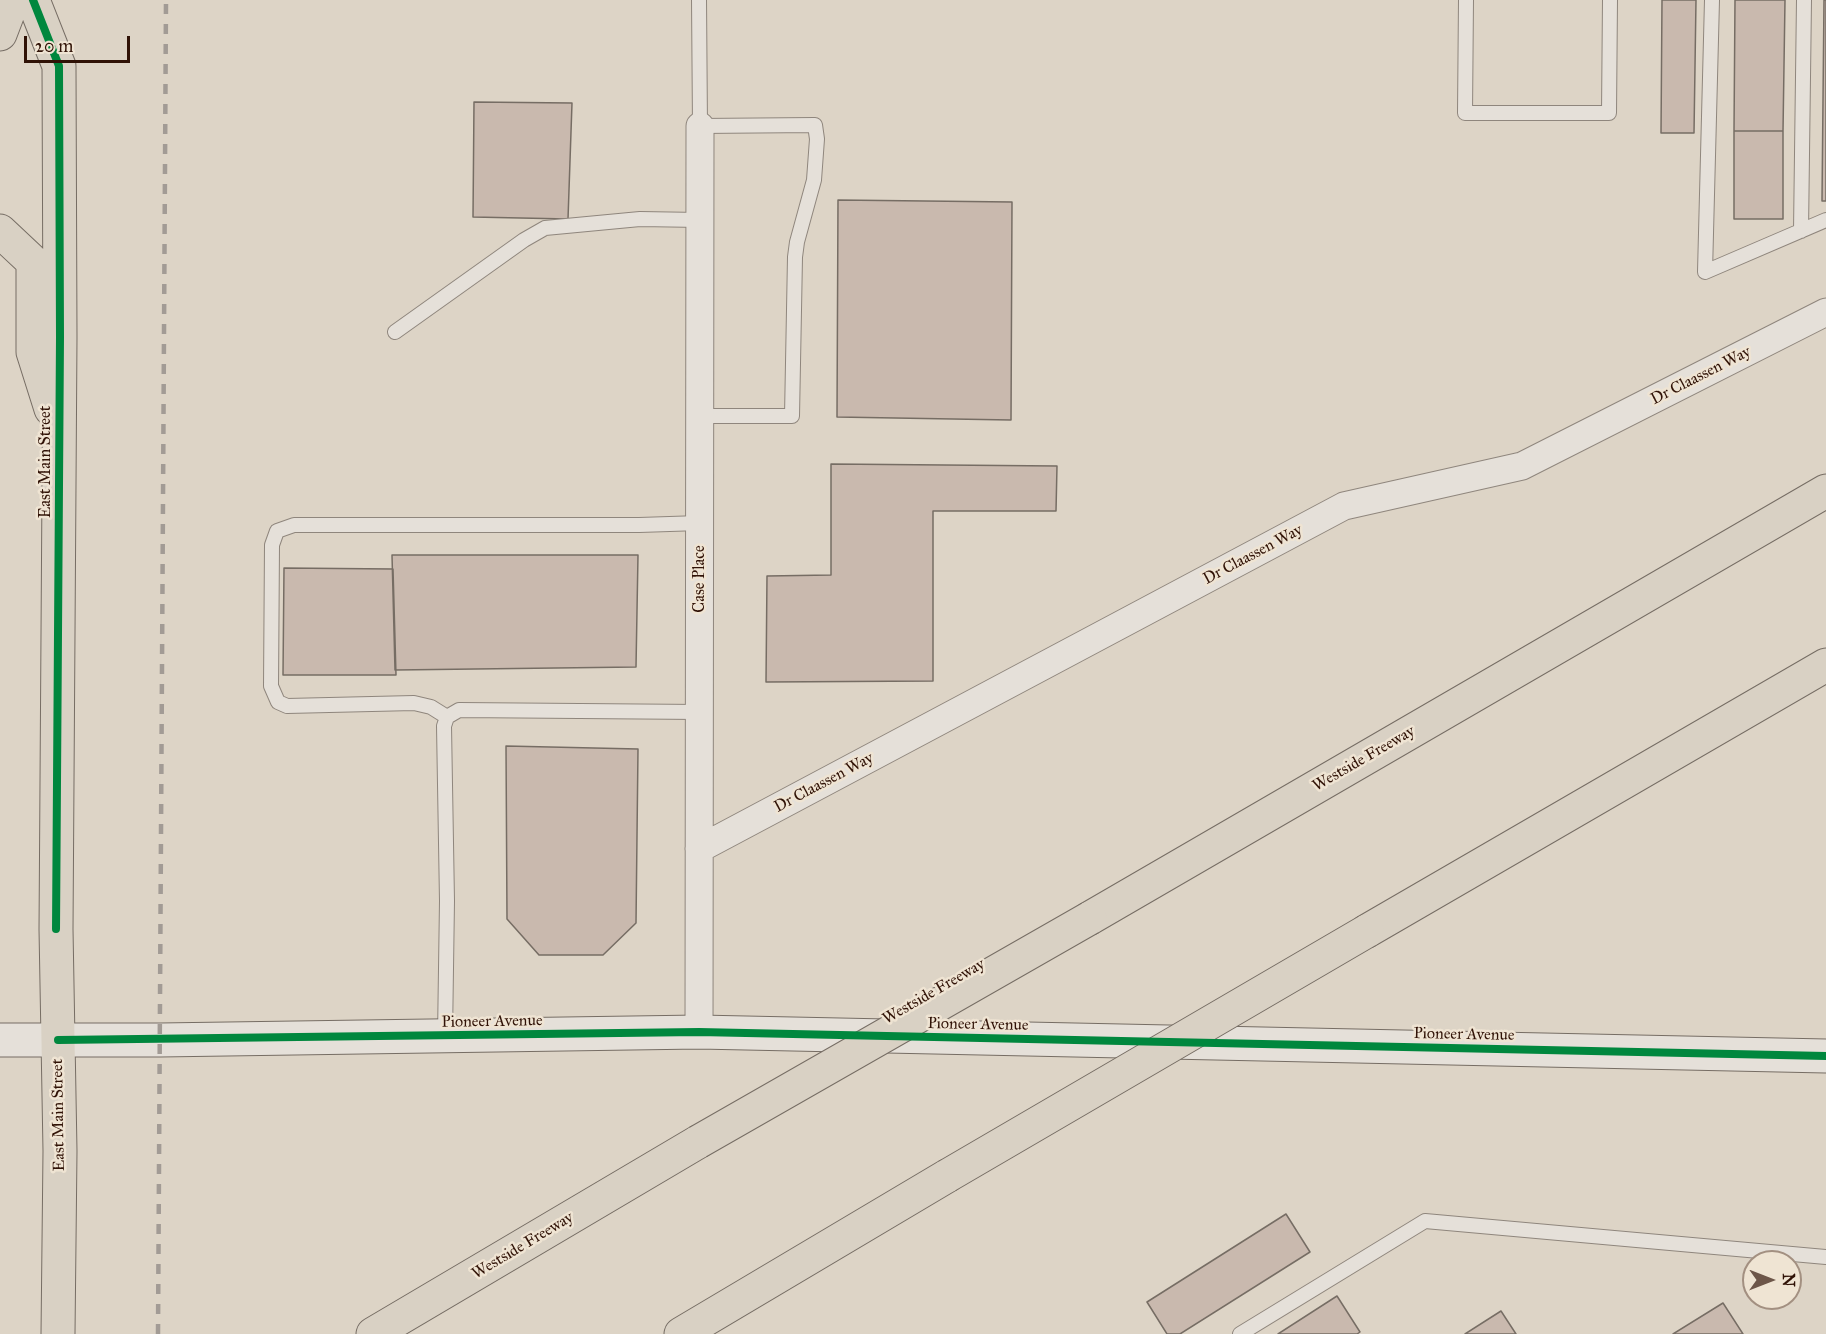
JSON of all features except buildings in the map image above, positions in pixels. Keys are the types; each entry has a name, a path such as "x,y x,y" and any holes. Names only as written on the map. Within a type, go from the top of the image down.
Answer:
{"main road":[{"path":"0,34 13,0"},
{"name":"East Main Street","path":"33,0 59,66 60,437 56,930 60,1170 58,1334"},
{"path":"0,231 33,262 33,352 60,437"},
{"name":"Westside Freeway","path":"373,1334 698,1142 1090,918 1826,491"},
{"path":"681,1334 947,1176 1826,665"}],"street":[{"name":"Case Place","path":"699,1032 700,126"},
{"name":"Dr Claassen Way","path":"699,849 1344,506 1522,466 1826,312"},
{"name":"Pioneer Avenue","path":"0,1040 699,1032 1826,1056"}],"lane":[{"path":"699,0 700,126 815,125 817,139 814,180 795,257 792,416 700,416"},
{"path":"1466,0 1465,113 1609,113 1610,0"},
{"path":"1712,0 1705,272 1826,220"},
{"path":"1801,231 1804,0"},
{"path":"395,332 524,240 545,228 640,219 700,220"},
{"path":"447,717 431,707 414,703 287,706 278,702 271,686 272,545 277,531 294,525 700,523"},
{"path":"446,1036 447,901 444,726 447,717 459,710 700,712"},
{"path":"1240,1334 1425,1221 1826,1257"}],"railway":[{"path":"158,1334 166,0"}],"cycle path":[{"path":"33,0 59,66 60,337 56,929"},
{"path":"58,1040 699,1032 1826,1056"}]}
